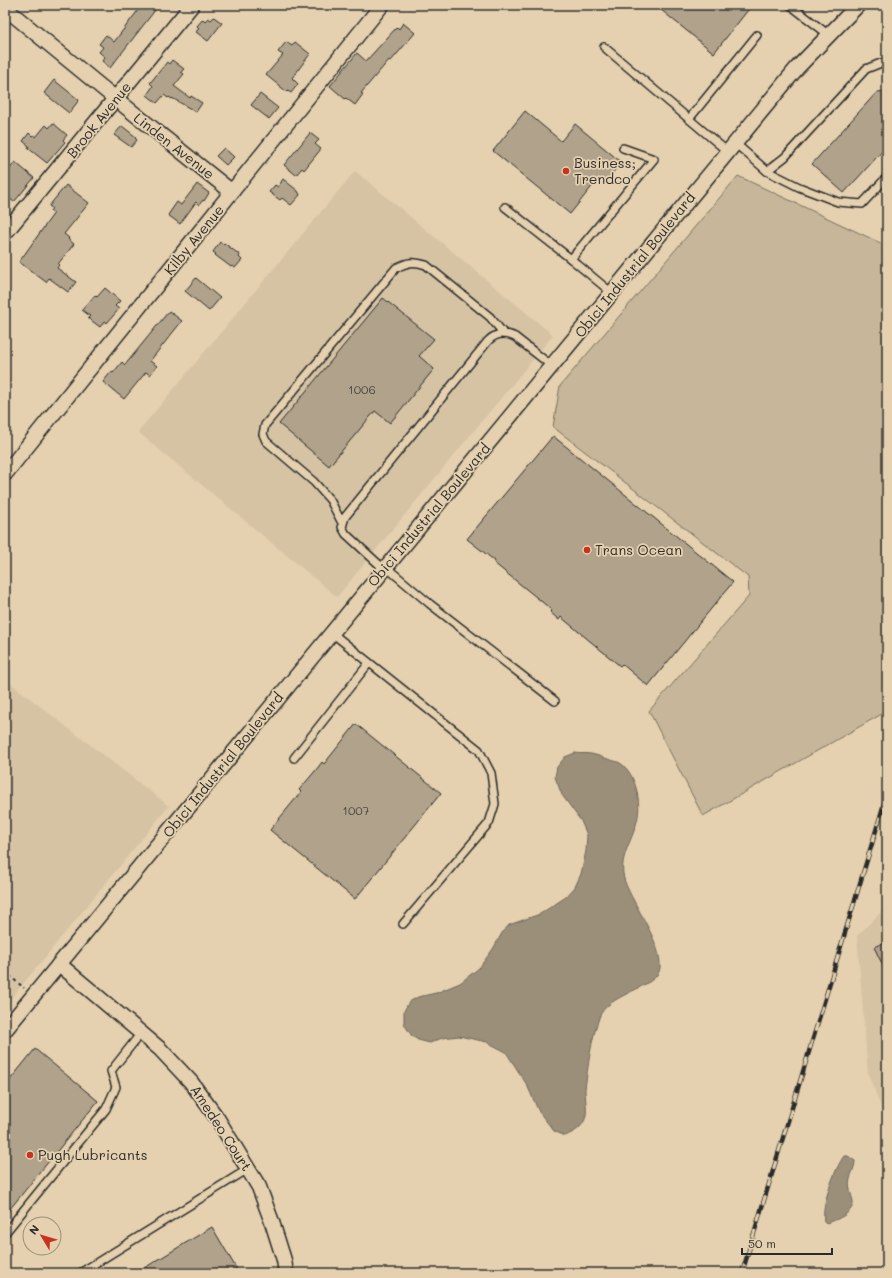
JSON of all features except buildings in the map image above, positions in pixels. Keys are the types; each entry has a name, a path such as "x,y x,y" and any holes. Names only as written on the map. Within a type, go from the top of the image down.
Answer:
{"street":[{"name":"Brook Avenue","path":"5,234 192,5"},
{"name":"Kilby Avenue","path":"5,474 382,5"},
{"name":"Obici Industrial Boulevard","path":"5,1030 731,148 798,68 858,5"},
{"name":"Linden Avenue","path":"5,8 232,192"},
{"name":"Amedeo Court","path":"59,964 160,1049 191,1082 217,1118 259,1187 284,1260 286,1273"}],"lane":[{"path":"790,5 829,35"},
{"path":"689,119 757,35"},
{"path":"604,47 689,119 767,172 799,187 838,202 862,204 887,177"},
{"path":"767,172 785,157 866,68 882,63 887,64"},
{"path":"571,259 654,159 623,148"},
{"path":"505,207 612,293"},
{"path":"504,334 490,317 426,265 416,262 405,263 396,268 265,425 263,434 266,441 314,482 330,500 346,534 430,604 555,701"},
{"path":"342,523 365,491 488,341 495,336 510,334 516,337 552,366"},
{"path":"332,633 478,750 491,773 495,804 489,823 403,924"},
{"path":"294,758 369,662"},
{"path":"5,1233 106,1109 116,1087 111,1071 141,1033"},
{"path":"80,1273 248,1169"}],"path":[{"path":"5,972 34,995"}],"shaded area":[{"path":"355,171 553,335 337,597 138,432"},
{"path":"738,176 887,246 887,711 703,816 649,711 749,596 748,577 553,427 560,386"},
{"path":"5,679 169,806 5,1006"},
{"path":"575,753 593,754 619,762 626,768 634,781 639,806 635,829 624,858 623,873 629,892 657,947 660,968 657,975 651,981 611,1003 599,1018 590,1053 585,1089 586,1116 579,1128 565,1136 554,1131 539,1112 527,1085 506,1052 487,1042 459,1036 442,1038 430,1043 418,1040 412,1036 404,1024 404,1011 409,1002 418,997 436,993 460,983 479,968 509,925 540,914 566,897 575,887 581,874 586,851 587,835 581,821 562,795 555,777 557,767 565,757"},
{"path":"887,906 887,1122 868,1074 857,936"},
{"path":"844,1156 848,1156 855,1161 849,1182 853,1205 844,1215 826,1223 824,1221 824,1214 827,1197 833,1178"}],"railway":[{"path":"742,1273 887,794"}],"place":[{"name":"Business; Trendco","path":"566,171"},
{"name":"Trans Ocean","path":"587,550"},
{"name":"Pugh Lubricants","path":"30,1155"}]}
